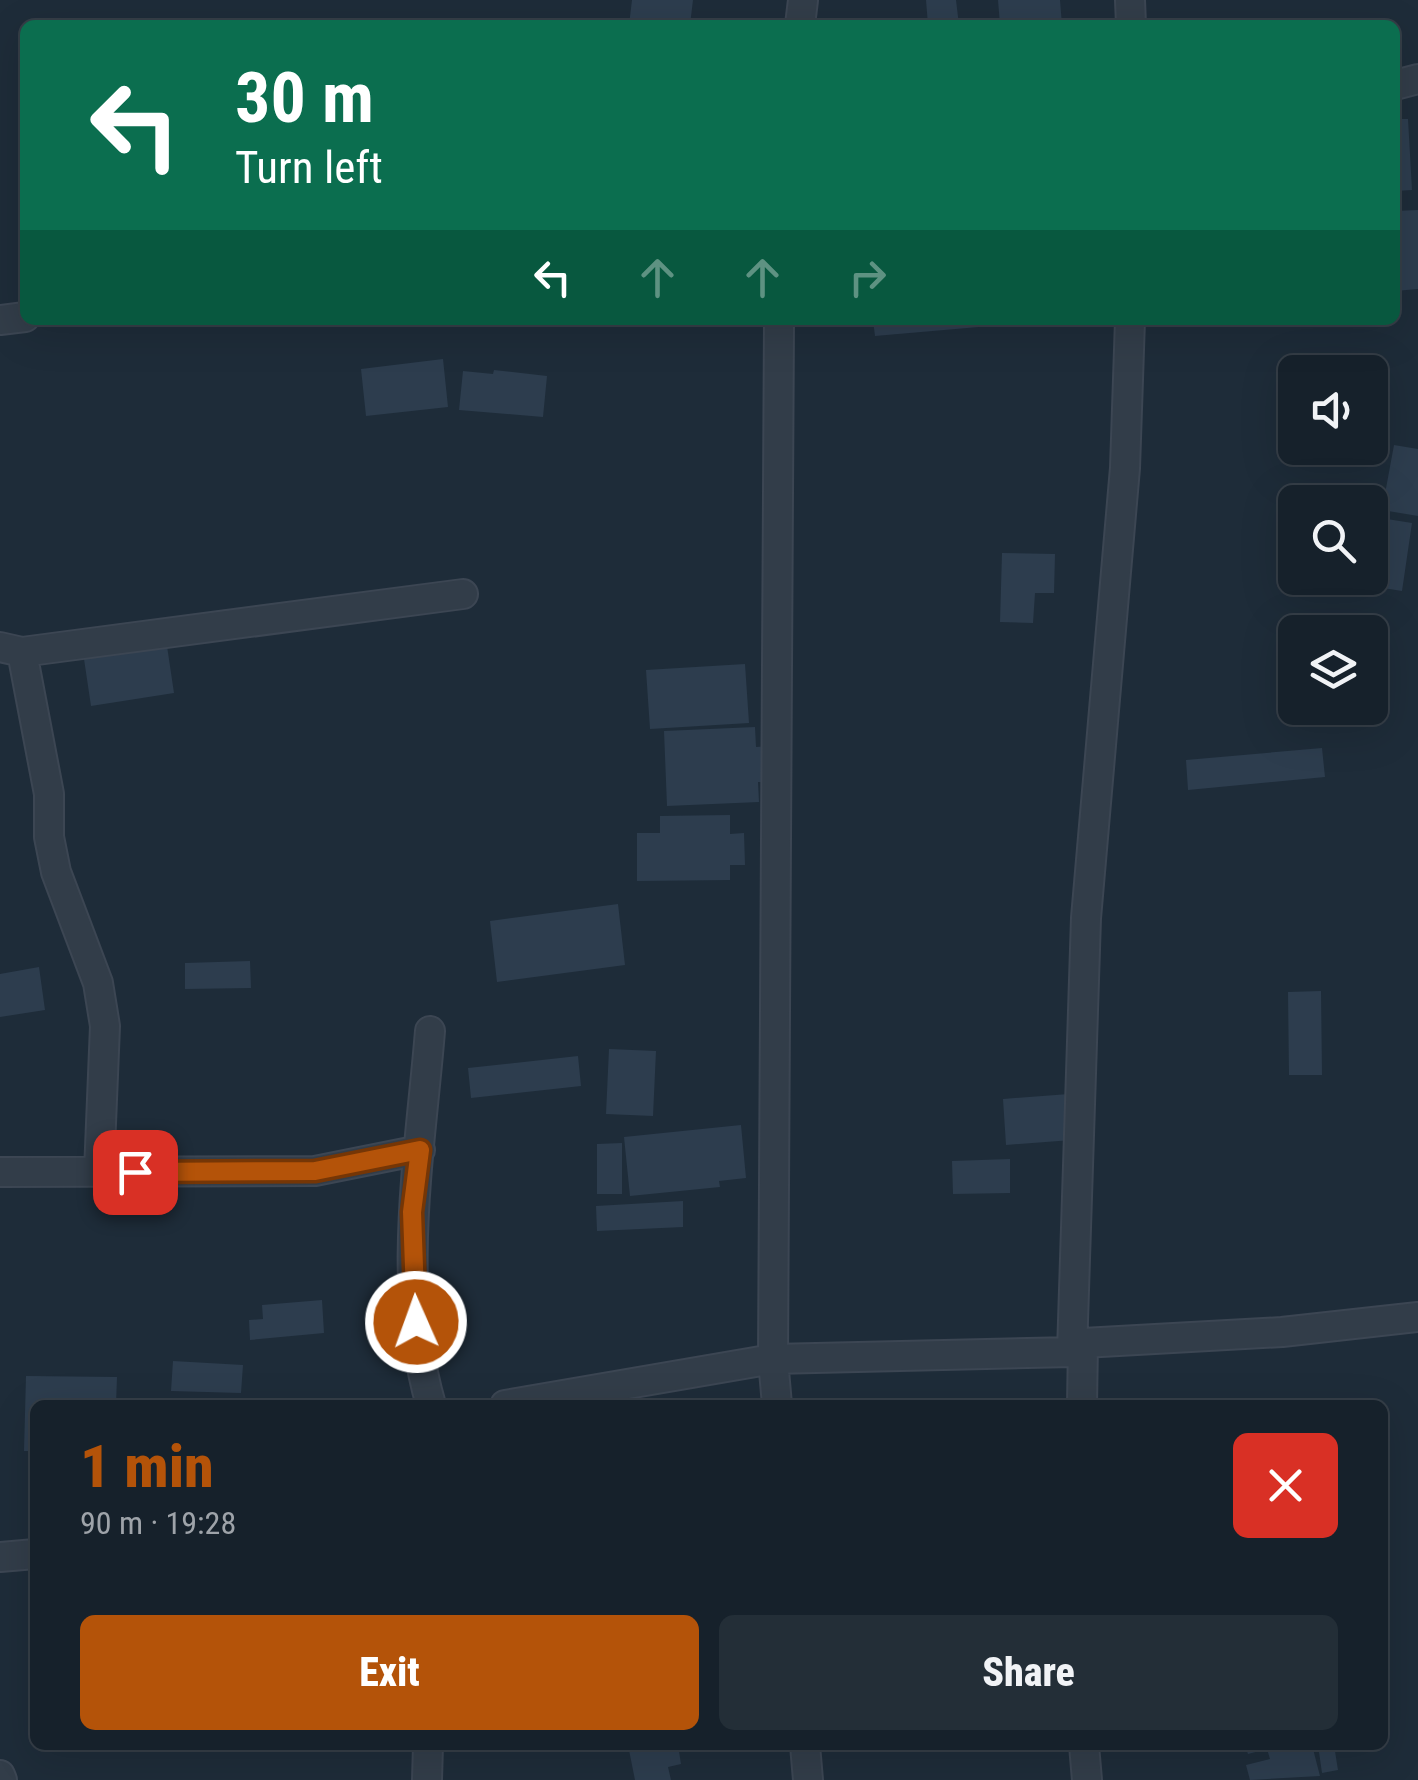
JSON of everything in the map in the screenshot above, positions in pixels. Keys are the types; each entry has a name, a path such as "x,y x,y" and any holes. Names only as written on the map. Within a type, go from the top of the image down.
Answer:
{"street":[{"path":"777,1400 773,1359 779,325"},
{"path":"1082,1400 1077,1348 1086,918 1124,468 1130,325"},
{"path":"99,1172 105,1026 98,983 56,872 49,836 48,794 11,649 462,594"},
{"path":"429,1400 417,1359 412,1212 430,1031"},
{"path":"0,1172 315,1171 420,1150"},
{"path":"534,1400 773,1359 1077,1348 1282,1332 1418,1316"},
{"path":"0,1557 30,1554"},
{"path":"428,1750 428,1780"},
{"path":"806,1750 808,1780"},
{"path":"1084,1750 1087,1780"}],"building":[{"path":"632,0 693,0 691,20 630,20"},
{"path":"926,0 956,0 958,20 928,20"},
{"path":"998,0 1060,0 1062,20 1000,20"},
{"path":"1400,119 1408,119 1412,190 1400,191"},
{"path":"1418,210 1418,289 1400,291 1400,211"},
{"path":"874,325 990,326 875,336"},
{"path":"443,359 448,407 366,416 361,369"},
{"path":"494,370 547,376 543,417 459,410 463,371 493,374"},
{"path":"1394,445 1418,449 1418,516 1388,511 1387,485"},
{"path":"1388,519 1412,523 1402,591 1388,589"},
{"path":"1002,553 1055,554 1054,593 1035,593 1033,623 1000,622"},
{"path":"167,646 174,693 91,706 84,659"},
{"path":"745,664 749,723 650,729 646,670"},
{"path":"755,727 756,747 774,746 776,782 758,782 759,802 667,806 664,731"},
{"path":"1322,748 1325,777 1188,790 1186,760"},
{"path":"730,815 730,834 744,833 745,865 730,865 730,880 637,881 637,833 660,833 660,816"},
{"path":"618,904 625,965 497,982 490,921"},
{"path":"250,961 251,988 185,989 185,963"},
{"path":"39,967 45,1010 0,1017 0,974"},
{"path":"1321,991 1322,1075 1289,1075 1288,992"},
{"path":"609,1049 656,1051 653,1116 606,1114"},
{"path":"578,1056 581,1086 471,1098 468,1068"},
{"path":"1082,1093 1085,1139 1006,1145 1003,1099"},
{"path":"741,1125 746,1178 719,1181 720,1187 630,1196 624,1137"},
{"path":"622,1143 622,1194 597,1194 597,1144"},
{"path":"1010,1159 1010,1193 953,1194 952,1161"},
{"path":"683,1201 683,1227 597,1231 596,1206"},
{"path":"322,1300 324,1333 250,1340 249,1320 263,1319 262,1305"},
{"path":"173,1361 243,1365 241,1393 171,1391"},
{"path":"26,1376 117,1377 116,1400 30,1400 30,1451 24,1451"},
{"path":"629,1750 679,1750 681,1764 668,1767 671,1780 635,1780"},
{"path":"1267,1750 1313,1750 1320,1776 1250,1780 1246,1765 1270,1759"},
{"path":"1319,1750 1335,1750 1338,1770 1322,1773"}],"route":[{"path":"135,1172 315,1171 420,1150 412,1212 416,1322"}]}
